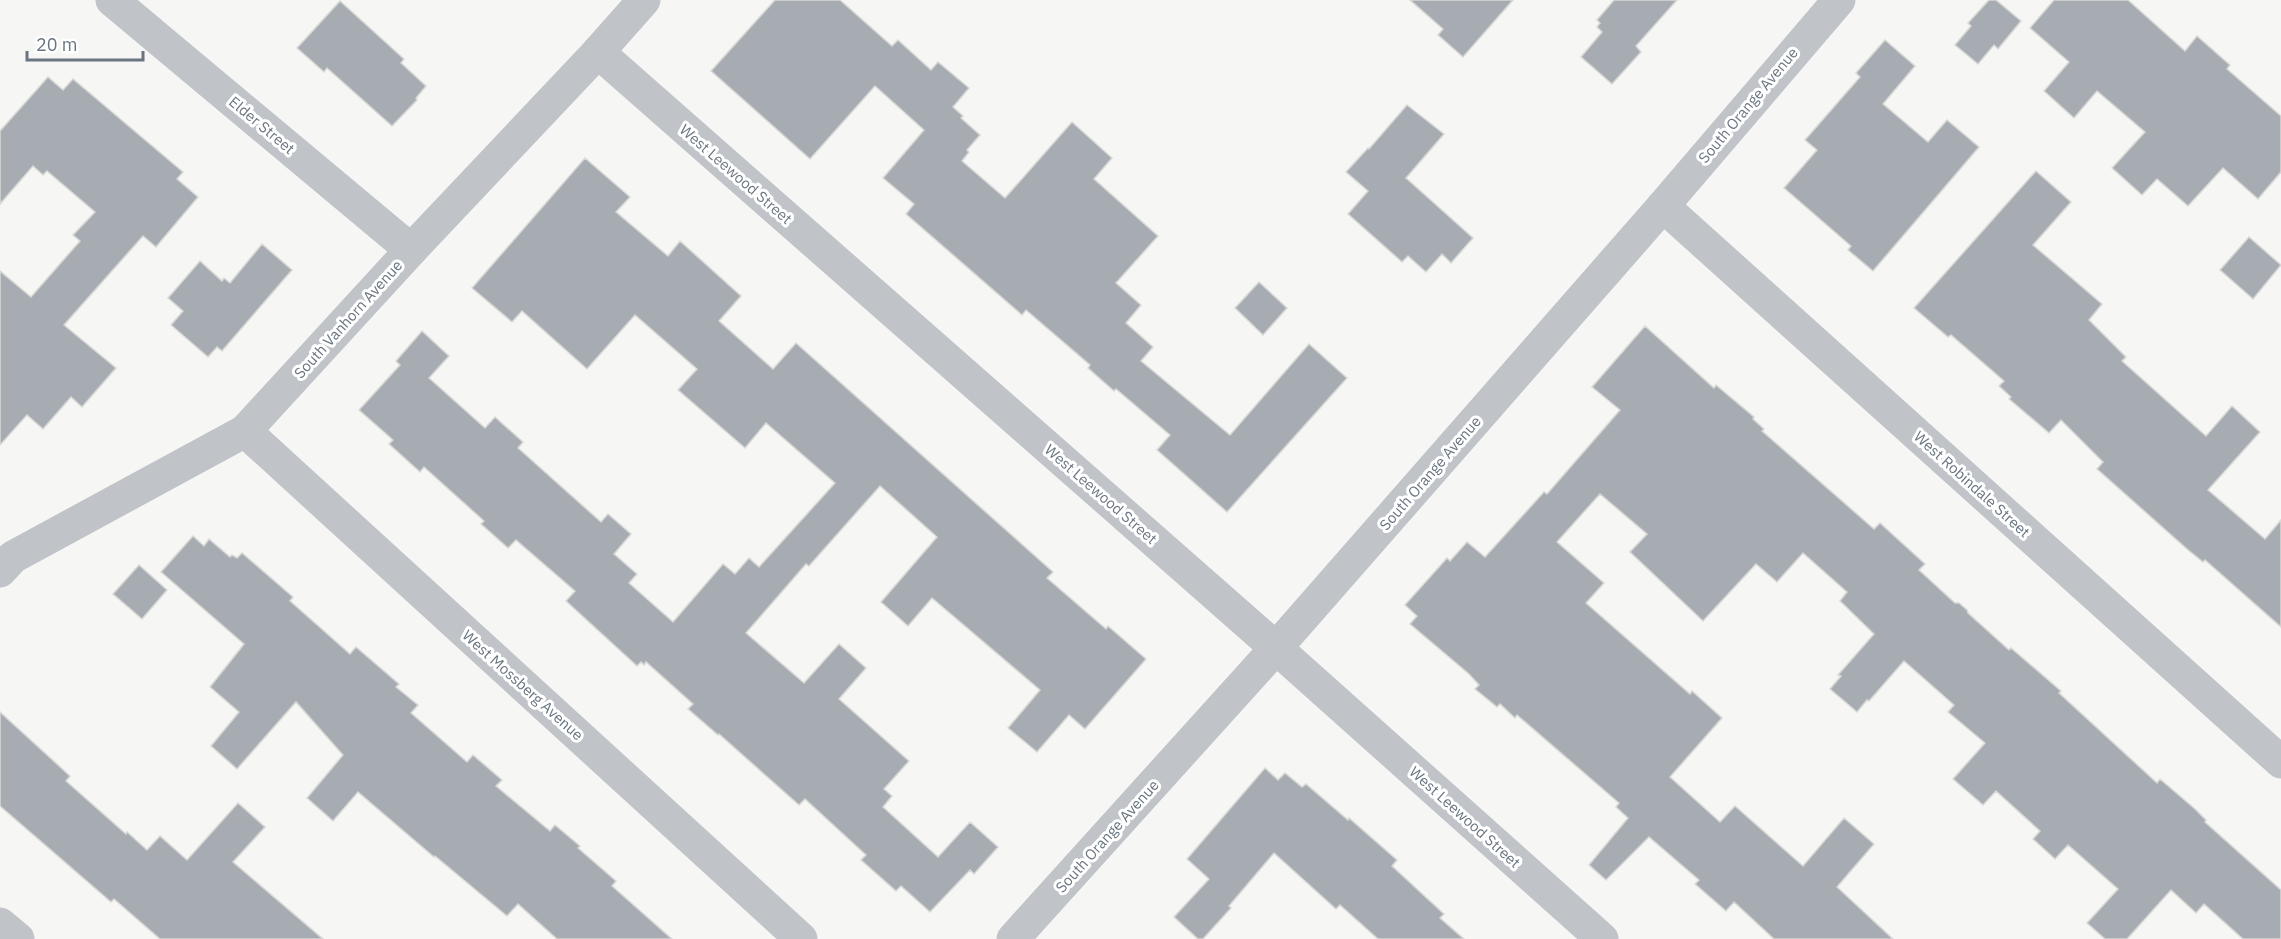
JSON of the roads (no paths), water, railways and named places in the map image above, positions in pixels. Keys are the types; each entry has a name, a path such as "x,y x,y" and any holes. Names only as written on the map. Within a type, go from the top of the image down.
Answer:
{"street":[{"name":"Elder Street","path":"112,0 411,250"},
{"name":"South Vanhorn Avenue","path":"0,571 13,556 245,431 644,0"},
{"name":"South Orange Avenue","path":"1013,939 1276,648 1663,206 1839,0"},
{"name":"West Leewood Street","path":"598,52 1276,648 1602,939"},
{"name":"West Robindale Street","path":"1663,206 2281,762"},
{"name":"West Mossberg Avenue","path":"245,431 801,939"},
{"path":"0,924 18,939"}]}
